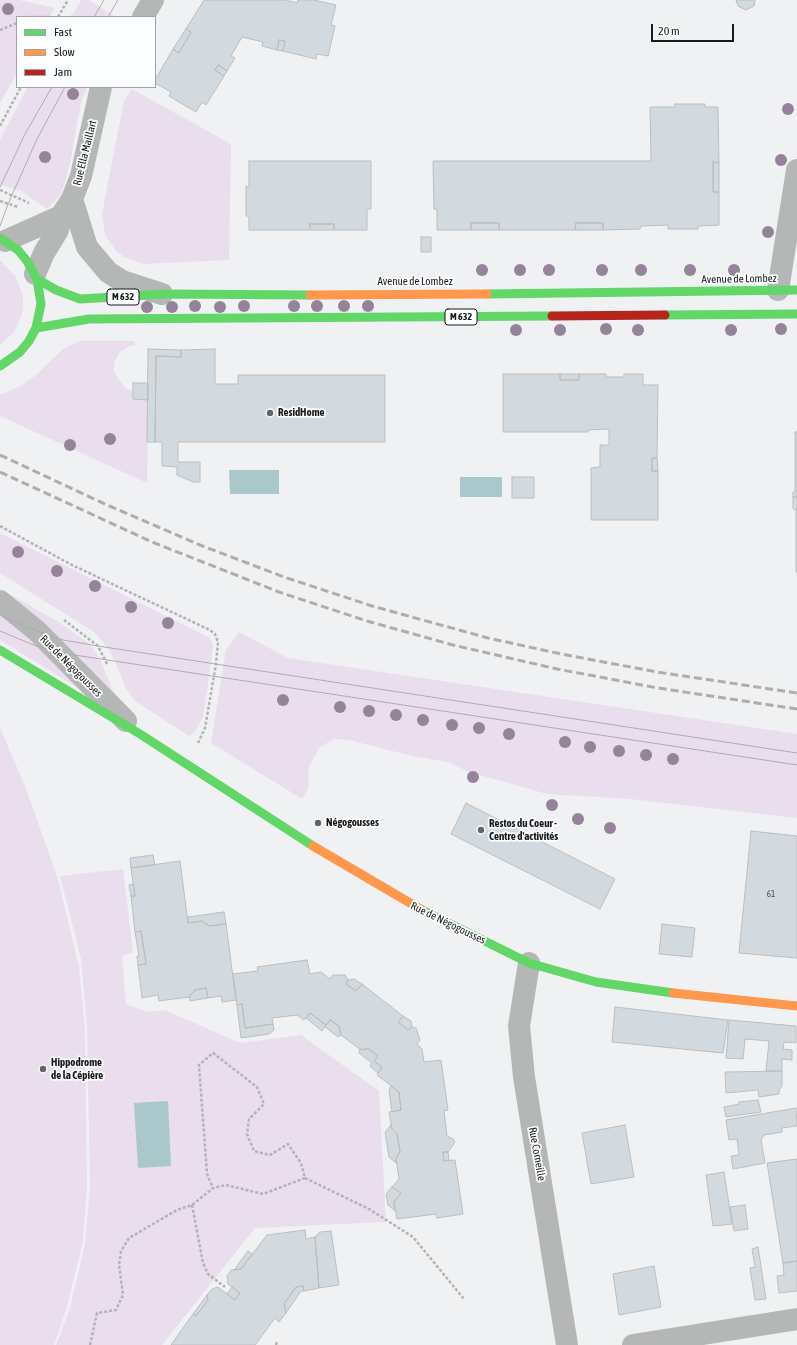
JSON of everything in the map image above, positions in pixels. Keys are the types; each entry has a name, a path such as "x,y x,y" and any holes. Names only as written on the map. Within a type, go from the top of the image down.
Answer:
{"main road":[{"path":"0,366 10,361 29,341 36,328 41,304 36,276 18,250 3,239"},
{"name":"Avenue de Lombez","path":"36,276 56,290 80,299 165,294 417,294 788,290"},
{"name":"M 632","path":"36,328 89,319 797,314"},
{"name":"Rue de Négogousses","path":"0,650 140,734 268,819 407,903 529,963 611,984 655,991 797,1006"}],"street":[{"path":"144,16 153,0"},
{"name":"Rue Ella Maillart","path":"36,276 44,253 58,230 80,176 101,88"},
{"path":"788,290 797,170"},
{"path":"3,239 67,208 87,247 108,272 122,281 165,294"},
{"name":"Rue de Négogousses","path":"0,601 37,631 140,734"},
{"name":"Rue Corneille","path":"529,963 519,1026 524,1077 567,1345"},
{"path":"633,1345 797,1319"}],"path":[{"path":"59,16 68,0"},
{"path":"0,30 16,23"},
{"path":"0,126 20,88"},
{"path":"0,190 31,204"},
{"path":"0,526 72,565 210,630 215,634 218,642 205,728 196,748"},
{"path":"213,1188 207,1174 200,1065 213,1053 257,1087 264,1104 249,1119 247,1134 254,1151 270,1155 288,1144 301,1163 305,1178"},
{"path":"90,1345 97,1313 116,1310 123,1295 119,1264 121,1251 129,1238 177,1210 192,1205 213,1188 226,1185 263,1194 305,1178 369,1209 412,1237 464,1299"},
{"path":"192,1205 203,1263 208,1274 225,1287"},
{"path":"276,1345 278,1341"}],"shaded area":[{"path":"0,0 19,0 55,8 50,16 16,16 16,75 0,103"},
{"path":"81,0 89,0 114,16 72,16"},
{"path":"27,88 87,88 81,102 64,187 60,195 47,209 21,191 0,184 0,139"},
{"path":"132,89 231,144 229,260 143,264 124,257 116,251 105,235 102,214 124,100"},
{"path":"0,260 16,277 23,296 23,307 21,317 14,332 0,345"},
{"path":"79,341 135,341 135,346 129,346 119,353 114,363 114,372 125,388 133,391 133,399 148,400 147,483 0,416 0,395 22,385 36,375 63,349"},
{"path":"0,533 210,638 213,645 203,717 196,730 189,736 135,701 126,689 115,661 107,647 94,632 0,573"},
{"path":"4,591 57,621 90,644 100,659 116,698"},
{"path":"0,608 91,696 0,640"},
{"path":"239,632 288,658 797,734 797,818 630,799 547,794 469,772 448,762 412,756 349,740 334,739 320,747 309,766 308,789 302,799 211,743 226,650"},
{"name":"Hippodrome de la Cépière","path":"0,728 25,786 58,879 79,967 85,1027 87,1187 83,1241 67,1307 54,1345 0,1345"},
{"path":"123,869 133,952 122,956 126,1004 147,1012 165,1010 240,1043 301,1035 379,1091 386,1222 255,1228 162,1345 56,1345 70,1308 85,1244 90,1187 87,1028 81,959 60,876"}],"water":[{"path":"229,470 279,470 279,494 230,494"},
{"path":"460,477 502,477 502,497 460,497"},
{"path":"168,1101 171,1166 138,1168 134,1103"}],"building":[{"path":"204,0 286,0 297,3 298,0 314,0 336,5 331,25 335,26 328,56 317,54 316,59 283,51 285,41 279,40 277,50 262,46 263,42 242,37 231,56 235,58 227,71 218,65 215,70 224,76 206,105 202,102 196,112 169,96 171,92 156,84 156,78 173,49 179,53 191,32 186,29"},
{"path":"736,0 755,0 754,6 746,10 738,6"},
{"path":"186,29 191,32 179,53 173,49"},
{"path":"279,40 285,41 283,51 277,50"},
{"path":"218,65 227,71 224,76 215,70"},
{"path":"675,104 705,104 705,107 718,107 719,163 713,162 713,192 719,192 719,225 698,226 698,229 668,229 668,225 641,226 640,229 603,230 603,223 576,223 575,230 499,230 499,223 471,223 471,230 437,230 437,209 434,209 433,161 651,161 650,107 675,107"},
{"path":"249,161 371,161 371,209 367,209 367,230 334,230 334,224 310,224 310,230 249,230 249,216 246,216 246,186 249,187"},
{"path":"713,162 719,163 719,192 713,192"},
{"path":"471,223 499,223 499,230 471,230"},
{"path":"576,223 603,223 603,230 575,230"},
{"path":"310,224 334,224 334,230 310,230"},
{"path":"421,237 431,237 431,252 421,252"},
{"path":"148,349 181,350 181,357 156,356 155,442 147,442"},
{"name":"ResidHome","path":"215,349 215,384 238,384 238,375 385,375 385,442 178,442 178,462 200,462 200,482 193,482 177,475 177,467 162,466 162,442 155,442 156,356 181,357 181,350"},
{"path":"503,374 560,374 560,380 579,380 579,374 606,374 606,377 624,377 624,374 643,374 643,385 658,385 657,458 652,458 652,471 658,471 658,520 591,520 591,468 600,467 600,445 609,445 609,429 588,430 588,432 503,432"},
{"path":"560,374 579,374 579,380 560,380"},
{"path":"133,383 148,383 148,400 133,399"},
{"path":"795,432 797,432 797,497 793,497 793,492 795,492"},
{"path":"652,458 657,458 658,471 652,471"},
{"path":"512,477 534,477 534,498 512,498"},
{"path":"793,497 797,497 797,510 793,509"},
{"path":"797,510 797,572 796,572"},
{"path":"466,803 615,879 600,909 451,834"},
{"path":"751,831 797,836 797,958 739,953"},
{"path":"153,855 155,865 131,868 130,858"},
{"path":"180,861 188,923 202,921 209,926 226,924 236,1000 222,1002 221,996 208,998 206,988 195,990 189,997 159,1001 158,995 142,998 138,965 146,964 141,931 135,932 131,896 135,896 131,868"},
{"path":"133,884 135,896 131,896 129,885"},
{"path":"224,912 226,924 209,926 202,921 188,923 188,917"},
{"path":"662,924 695,928 692,957 659,954"},
{"path":"141,931 146,964 138,965 137,956 139,956 135,932"},
{"path":"307,960 310,974 321,972 330,979 333,975 345,975 348,980 346,984 356,991 362,984 403,1016 398,1022 408,1030 412,1027 416,1028 420,1040 417,1044 422,1049 424,1062 441,1060 448,1110 444,1111 447,1136 455,1142 448,1152 443,1152 444,1161 455,1160 463,1214 437,1218 436,1214 397,1219 394,1202 401,1193 392,1187 399,1179 396,1158 400,1152 397,1134 392,1129 389,1112 401,1110 399,1092 377,1075 382,1067 374,1061 378,1056 369,1049 361,1050 341,1035 339,1026 330,1020 326,1025 310,1013 304,1020 297,1015 272,1018 273,1024 245,1028 242,1004 237,1005 233,974 258,971 257,967"},
{"path":"354,979 362,984 356,991 346,984 348,980"},
{"path":"206,988 208,998 190,1001 189,997 195,990"},
{"path":"242,1004 245,1028 273,1024 274,1030 269,1034 241,1038 237,1005"},
{"path":"615,1007 728,1020 723,1053 612,1042"},
{"path":"310,1013 326,1025 322,1031 306,1018"},
{"path":"403,1016 411,1021 412,1027 408,1030 398,1022"},
{"path":"330,1020 339,1026 341,1035 338,1037 325,1027"},
{"path":"729,1020 796,1026 796,1043 784,1042 783,1049 792,1050 792,1060 782,1059 782,1071 766,1071 769,1041 745,1039 743,1059 726,1058"},
{"path":"360,1049 369,1049 378,1056 374,1061 382,1067 378,1073 370,1066 372,1063 359,1053"},
{"path":"782,1071 782,1086 779,1090 779,1094 759,1097 758,1090 726,1093 725,1072"},
{"path":"391,1086 399,1092 401,1110 392,1112 389,1090"},
{"path":"758,1100 761,1112 726,1117 724,1107 739,1104 739,1102"},
{"path":"796,1108 797,1126 782,1128 782,1132 764,1135 761,1140 765,1163 733,1169 731,1156 739,1155 737,1139 729,1140 726,1120"},
{"path":"391,1125 392,1129 397,1134 400,1152 396,1158 396,1163 389,1157 385,1132"},
{"path":"625,1125 634,1177 591,1184 582,1133"},
{"path":"443,1152 448,1152 449,1160 444,1161"},
{"path":"797,1159 797,1261 783,1263 767,1163"},
{"path":"724,1172 732,1224 713,1226 706,1175"},
{"path":"392,1187 401,1193 394,1202 395,1211 388,1205 386,1194"},
{"path":"745,1205 748,1229 734,1231 730,1207"},
{"path":"305,1230 306,1239 315,1237 319,1288 304,1291 303,1286 296,1287 284,1304 286,1313 279,1322 275,1318 255,1345 171,1345 193,1314 196,1316 208,1300 207,1295 212,1289 218,1287 235,1300 240,1293 228,1284 227,1276 231,1270 241,1269 267,1235"},
{"path":"331,1231 339,1285 319,1288 315,1237 320,1232"},
{"path":"758,1247 766,1299 755,1300 750,1268 755,1267 752,1249"},
{"path":"248,1251 252,1254 241,1269 234,1270"},
{"path":"797,1261 797,1291 779,1293 777,1276 784,1275 783,1263"},
{"path":"654,1266 661,1307 619,1315 613,1274"},
{"path":"303,1286 304,1291 301,1291 286,1313 284,1304 296,1287"},
{"path":"232,1287 240,1293 235,1300 227,1294"},
{"path":"207,1295 208,1300 196,1316 193,1314"}],"tram line":[{"path":"95,16 104,0"},
{"path":"109,16 118,0"},
{"path":"0,187 25,134 51,88"},
{"path":"0,226 8,204 37,139 64,88"},
{"path":"0,615 37,631 63,640 797,753"},
{"path":"0,631 36,646 68,654 797,765"}],"railway":[{"path":"0,455 107,505 200,545 284,577 372,606 488,638 561,654 657,672 797,693"},
{"path":"0,472 152,542 279,592 367,621 453,645 557,669 658,688 797,709"}],"traffic: fast":[{"path":"0,238 18,250 27,261 37,279 41,304 36,328 29,341 20,352 0,366"},
{"path":"37,279 56,290 80,299 165,294 310,295"},
{"path":"487,294 797,290"},
{"path":"665,315 797,314"},
{"path":"36,328 89,319 552,316"},
{"path":"0,650 140,734 313,846"},
{"path":"422,910 529,963 596,982 673,993"}],"traffic: slow":[{"path":"310,295 487,294"},
{"path":"313,846 422,910"},
{"path":"673,993 797,1006"}],"traffic: jam":[{"path":"552,316 665,315"}],"place":[{"name":"ResidHome","path":"270,413"},
{"name":"Négogousses","path":"318,823"},
{"name":"Restos du Coeur - Centre d'activités","path":"481,830"},
{"name":"Hippodrome de la Cépière","path":"43,1069"}]}
